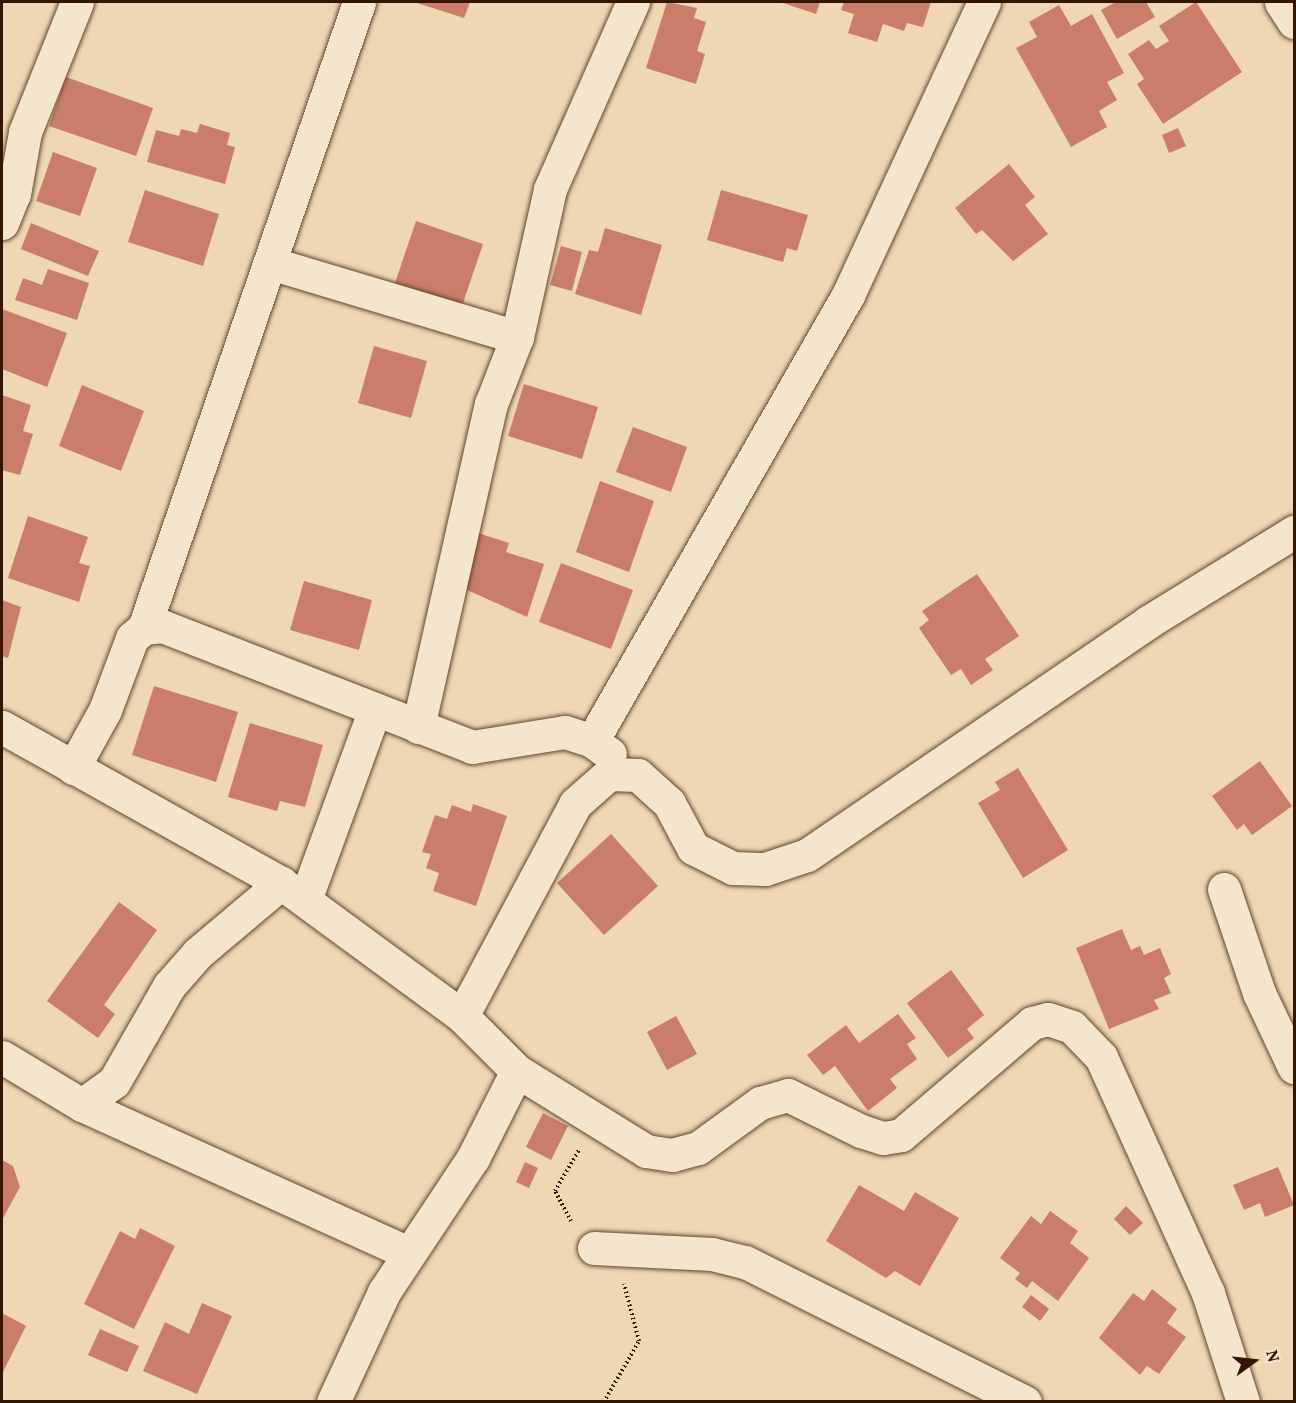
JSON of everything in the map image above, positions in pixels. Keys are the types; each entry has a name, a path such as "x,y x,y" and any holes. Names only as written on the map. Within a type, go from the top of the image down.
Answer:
{"street":[{"path":"2,223 16,186 13,130 77,2"},
{"path":"73,768 105,710 118,665 144,628 359,2"},
{"path":"418,727 491,404 517,337 550,189 633,2"},
{"path":"592,741 849,295 984,2"},
{"path":"1281,2 1294,22"},
{"path":"270,263 517,337"},
{"path":"144,628 162,626 196,636 472,747 565,732 592,741 638,775 669,803 693,848 732,868 765,869 807,855 1148,622 1294,531"},
{"path":"82,1105 114,1082 169,986 198,953 293,892 375,709"},
{"path":"2,728 293,892 462,1016 517,1071 598,1126 646,1151 672,1155 698,1148 760,1103 788,1095 861,1131 883,1138 901,1135 1032,1023 1048,1019 1072,1028 1101,1057 1208,1293 1243,1401"},
{"path":"462,1016 575,804 609,774 638,775"},
{"path":"1224,890 1259,993 1294,1067"},
{"path":"2,1057 82,1105 409,1253"},
{"path":"333,1401 384,1292 473,1158 517,1071"},
{"path":"594,1248 712,1254 745,1262 1025,1401"}],"building":[{"path":"414,2 470,2 464,18"},
{"path":"667,2 697,8 694,18 706,22 697,51 705,54 696,84 646,68"},
{"path":"780,2 820,2 816,14"},
{"path":"844,2 931,2 923,27 907,23 904,31 883,24 877,42 848,33 854,14 841,10"},
{"path":"1116,2 1146,2 1155,17 1117,39 1101,10"},
{"path":"1196,2 1242,72 1163,124 1137,84 1144,79 1128,54 1149,40 1156,49 1169,41 1159,26"},
{"path":"1059,5 1071,26 1092,14 1124,73 1107,82 1117,100 1099,111 1107,127 1071,147 1016,48 1037,37 1029,22"},
{"path":"66,77 153,108 136,156 49,126"},
{"path":"200,124 230,133 227,145 235,147 225,184 147,162 156,130 179,136 181,129 197,133"},
{"path":"1178,128 1186,146 1169,153 1162,135"},
{"path":"53,152 97,168 80,216 36,201"},
{"path":"1009,164 1035,197 1025,205 1048,234 1013,261 982,230 976,234 955,208"},
{"path":"145,190 219,214 203,266 128,242"},
{"path":"721,190 808,215 797,251 787,248 783,262 707,240"},
{"path":"416,221 483,244 462,306 395,283"},
{"path":"31,223 99,251 88,276 21,249"},
{"path":"605,228 662,245 641,315 575,294 589,250 598,252"},
{"path":"561,246 582,252 572,291 550,285"},
{"path":"48,269 89,283 77,320 15,300 23,278 42,285"},
{"path":"2,309 67,333 47,387 2,369"},
{"path":"374,346 427,361 411,418 358,403"},
{"path":"524,384 598,407 582,459 508,436"},
{"path":"82,385 144,411 121,471 59,446"},
{"path":"2,395 31,405 23,431 33,434 20,475 2,470"},
{"path":"633,427 687,447 671,492 616,472"},
{"path":"600,481 654,501 629,572 576,552"},
{"path":"28,516 88,537 79,563 90,566 79,602 8,578"},
{"path":"475,532 509,543 506,552 544,564 527,617 458,586"},
{"path":"561,563 633,590 611,649 539,622"},
{"path":"977,574 1019,636 985,659 993,670 971,685 961,669 951,675 919,628 929,620 922,611"},
{"path":"304,581 372,600 359,650 290,630"},
{"path":"2,600 21,607 8,658 2,656"},
{"path":"154,686 238,712 216,782 132,755"},
{"path":"250,723 323,745 305,807 280,801 277,811 228,797"},
{"path":"1260,761 1292,806 1252,835 1244,824 1237,830 1212,796"},
{"path":"1018,768 1068,850 1023,878 978,803 1000,790 995,782"},
{"path":"473,804 507,816 476,906 433,891 439,873 426,868 431,854 422,852 435,815 447,819 452,805 471,812"},
{"path":"611,834 658,886 604,935 557,883"},
{"path":"119,902 157,930 104,1005 115,1014 98,1038 47,1001"},
{"path":"1122,929 1131,950 1140,946 1144,955 1160,948 1171,974 1164,978 1171,993 1154,1000 1159,1009 1109,1029 1076,948"},
{"path":"951,970 984,1015 967,1029 974,1038 948,1058 907,1003"},
{"path":"898,1014 916,1038 907,1044 917,1059 890,1079 897,1088 868,1111 835,1066 823,1075 807,1055 846,1025 859,1043"},
{"path":"676,1016 697,1054 667,1070 647,1032"},
{"path":"543,1113 568,1126 551,1160 526,1147"},
{"path":"2,1160 13,1166 20,1187 2,1220"},
{"path":"525,1162 538,1168 529,1188 516,1182"},
{"path":"1278,1167 1294,1205 1265,1217 1260,1203 1244,1210 1233,1185"},
{"path":"859,1185 904,1211 915,1192 959,1218 920,1286 895,1271 886,1278 826,1241"},
{"path":"1126,1206 1143,1223 1130,1235 1114,1219"},
{"path":"1050,1211 1078,1231 1070,1243 1089,1258 1058,1301 1032,1281 1027,1288 1015,1279 1020,1273 1000,1258 1031,1216 1041,1224"},
{"path":"140,1228 175,1246 134,1329 84,1304 120,1231 135,1239"},
{"path":"1152,1289 1177,1309 1167,1323 1186,1337 1159,1374 1147,1366 1140,1375 1099,1338 1133,1293 1144,1301"},
{"path":"1031,1295 1049,1309 1040,1321 1022,1307"},
{"path":"202,1303 232,1316 197,1394 143,1371 165,1322 189,1334"},
{"path":"2,1313 26,1326 2,1374"},
{"path":"100,1329 139,1346 127,1372 88,1355"}]}
